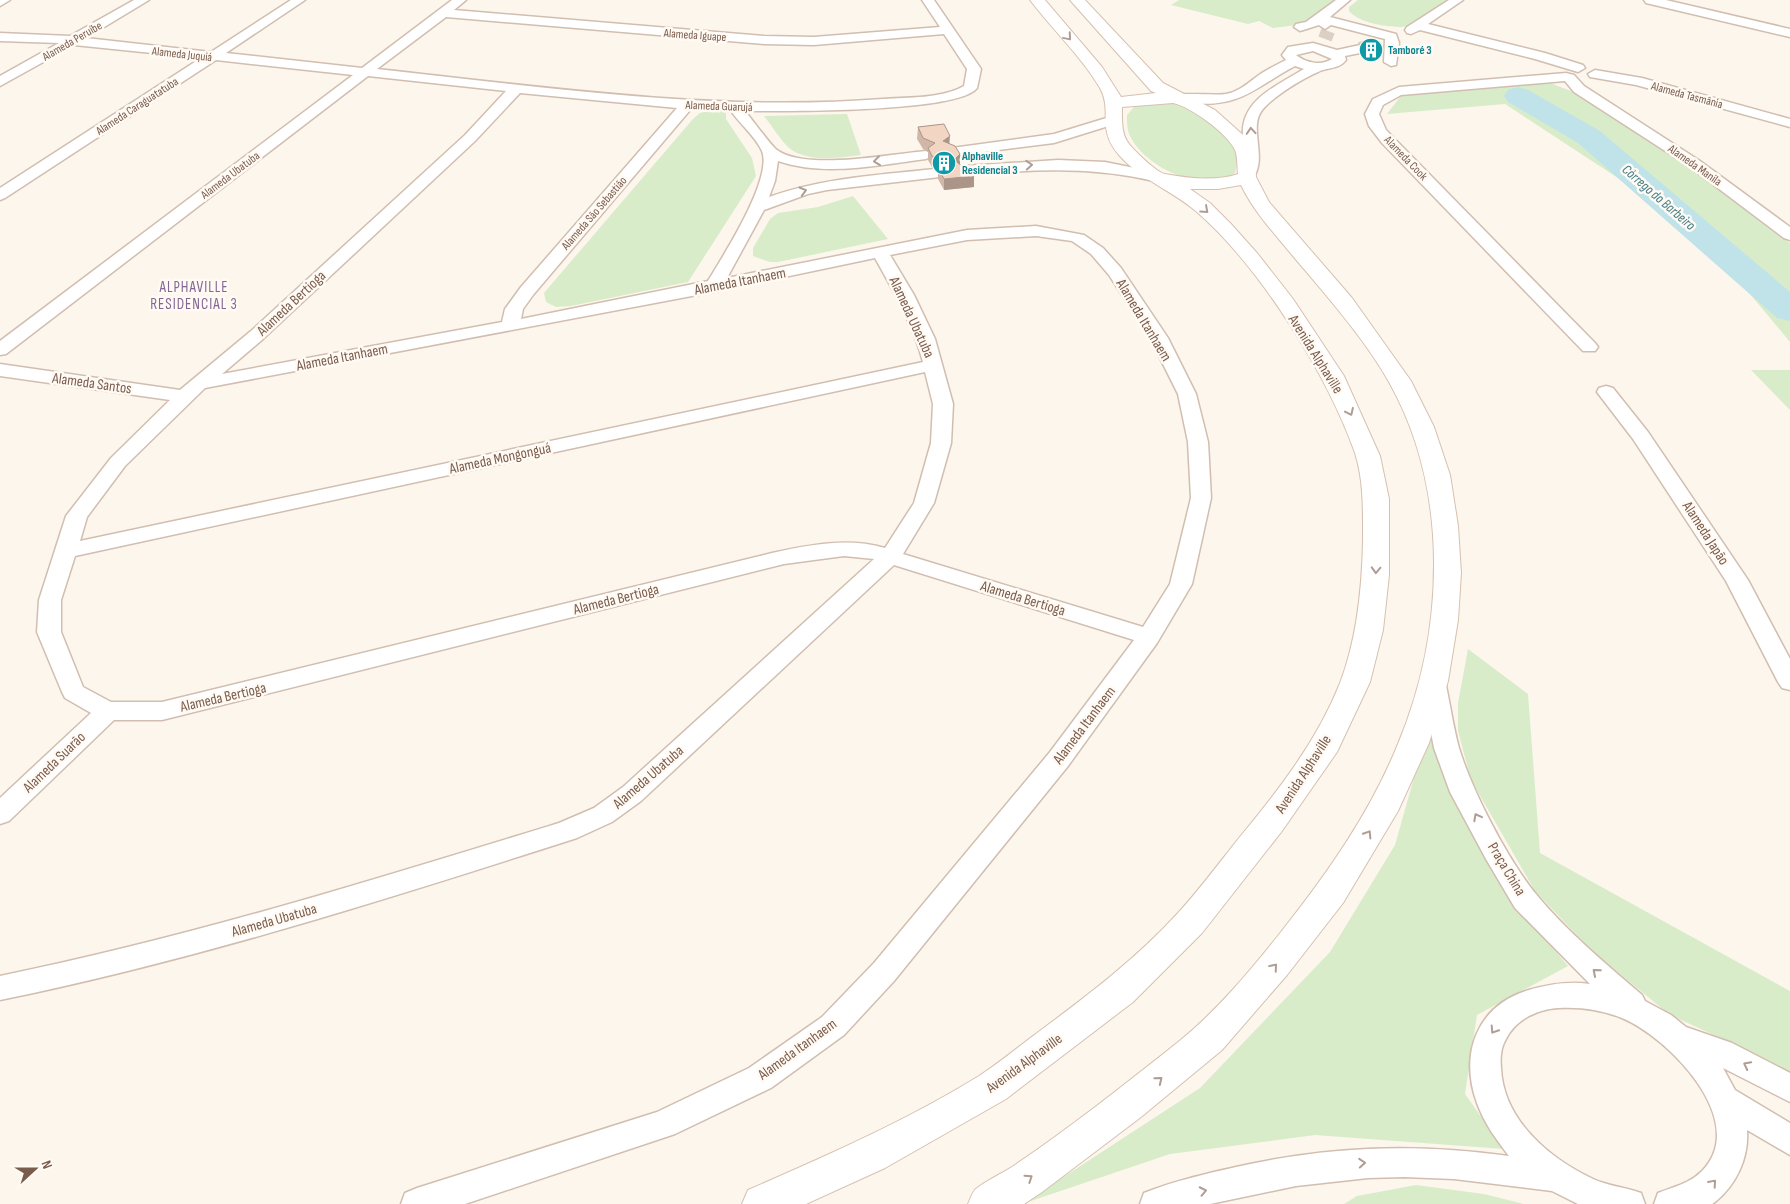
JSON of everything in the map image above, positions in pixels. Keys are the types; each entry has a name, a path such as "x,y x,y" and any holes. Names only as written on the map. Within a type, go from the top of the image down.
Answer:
{"main road":[{"name":"Avenida Alphaville","path":"762,1204 871,1155 993,1087 1120,991 1190,923 1271,822 1326,744 1355,682 1369,630 1376,575 1376,499 1368,456 1353,417 1333,376 1250,257 1202,207 1178,189 1154,176 1127,153 1117,140 1114,111 1104,80 1037,0"},
{"path":"988,1204 1028,1179 1128,1106 1209,1039 1276,965 1331,893 1382,811 1414,743 1433,681 1444,620 1448,573 1446,526 1438,475 1422,427 1400,381 1372,340 1260,204 1247,177 1245,152 1237,140 1209,114 1173,98 1150,80 1077,0"},
{"path":"1114,111 1136,99 1173,98"},
{"path":"1154,176 1202,185 1228,182 1247,177"}],"street":[{"path":"0,2 4,0"},
{"name":"Alameda Peruíbe","path":"0,82 143,0"},
{"name":"Alameda Caraguatatuba","path":"0,195 299,0"},
{"name":"Alameda Ubatuba","path":"0,350 460,0"},
{"name":"Alameda Guarujá","path":"364,72 687,105 735,107 841,106 943,98 960,94 970,88 974,69 928,0"},
{"path":"1313,47 1344,0"},
{"path":"1382,41 1420,26 1457,0"},
{"path":"1650,0 1790,33"},
{"name":"Alameda Iguape","path":"443,14 764,40 824,40 947,30"},
{"path":"1300,27 1310,25 1393,43 1391,62"},
{"path":"1420,26 1516,50 1569,74"},
{"name":"Alameda Juquiá","path":"0,37 72,41 364,72"},
{"path":"1336,54 1339,57 1337,63 1317,66 1294,61 1288,55 1298,48 1313,47 1336,54 1360,49"},
{"path":"1173,98 1197,100 1230,98 1248,90 1268,75 1294,61"},
{"path":"1247,177 1253,166 1250,119 1257,107 1317,66"},
{"name":"Alameda Tasmânia","path":"1569,74 1659,87 1786,123"},
{"name":"Alameda Manila","path":"1569,74 1579,89 1695,164 1790,235"},
{"name":"Alameda Cook","path":"1569,74 1399,91 1380,100 1374,106 1372,116 1376,127 1538,292 1589,347"},
{"path":"1593,78 1597,99"},
{"name":"Alameda Bertioga","path":"517,88 470,138 257,335 202,383 184,396 118,462 77,516 50,600 49,632 74,692 108,711 162,711 772,560 818,550 847,548 868,550 1149,637"},
{"name":"Alameda São Sebastião","path":"510,326 514,309 525,293 687,105"},
{"path":"713,286 769,183 772,161 770,153 735,107"},
{"path":"952,152 1050,140 1093,129 1114,111"},
{"path":"968,150 971,170 1066,163 1100,164 1154,176"},
{"path":"770,153 799,163 830,165 926,155"},
{"path":"906,157 914,175"},
{"path":"757,207 804,190 827,185 935,174"},
{"name":"Alameda Itanhaem","path":"202,383 510,326 967,236 1036,231 1078,238 1096,251 1115,272 1159,338 1187,394 1198,442 1201,498 1181,584 1149,637 1059,759 978,860 884,972 834,1026 760,1078 664,1124 417,1204"},
{"name":"Alameda Ubatuba","path":"0,988 84,972 276,921 590,822 632,794 890,557 924,504 941,443 943,404 926,339 905,295 880,253"},
{"path":"525,293 525,300 535,310 545,313 578,312"},
{"name":"Alameda Mongonguá","path":"65,551 934,365"},
{"name":"Alameda Santos","path":"0,370 184,396"},
{"name":"Alameda Japão","path":"1606,392 1641,436 1737,580 1790,682"},
{"name":"Praça China","path":"1433,681 1447,748 1463,792 1525,900 1582,960 1646,1016 1679,1039 1706,1067 1725,1100 1733,1133 1728,1164 1710,1188 1678,1204"},
{"name":"Alameda Suarão","path":"0,814 108,711"},
{"name":"Praça China","path":"1619,1203 1583,1191 1556,1176 1520,1145 1494,1109 1483,1073 1487,1041 1504,1015 1531,999 1566,994 1586,996 1606,999 1646,1016"},
{"name":"Praça China","path":"1679,1039 1722,1052 1790,1088"},
{"path":"1725,1100 1790,1140"},
{"name":"Praça China","path":"1156,1204 1187,1194 1283,1174 1363,1162 1439,1163 1556,1176"}],"green space":[{"path":"1179,0 1340,0 1307,22 1273,28 1259,21 1248,24 1171,5"},
{"path":"1358,0 1450,0 1418,24 1392,27 1372,23 1355,16 1349,11 1349,7"},
{"path":"1550,83 1571,91 1725,190 1790,243 1790,342 1740,282 1621,180 1505,104 1387,114 1403,93"},
{"path":"1169,103 1193,112 1205,119 1227,137 1234,148 1237,160 1235,173 1222,179 1192,179 1177,175 1163,168 1139,150 1129,133 1127,115 1135,106"},
{"path":"711,110 726,111 726,119 752,158 756,176 688,282 571,306 556,307 546,302 544,293 693,119 700,113"},
{"path":"847,114 861,155 833,158 813,157 795,152 788,147 764,116"},
{"path":"853,196 888,239 778,262 770,262 753,256 753,248 770,219 778,213 818,207"},
{"path":"1751,370 1790,370 1790,410"},
{"path":"1468,649 1528,694 1540,853 1790,991 1790,1072 1670,1015 1592,951 1535,891 1471,780 1458,731 1458,703"},
{"path":"1430,721 1464,821 1513,901 1568,966 1477,1015 1465,1094 1504,1149 1315,1135 1170,1154 1022,1204 1200,1088 1330,952 1395,845"},
{"path":"1416,1185 1484,1194 1524,1204 1344,1204 1357,1196"}],"building":[{"path":"944,124 950,136 943,141 955,146 960,154 954,160 962,166 968,166 974,176 944,179 938,168 942,167 945,161 932,156 928,148 935,143 923,138 918,127"}],"waterway":[{"name":"Córrego do Barbeiro","path":"1518,96 1589,137 1790,310"}],"tunnel":[{"path":"1325,39 1328,31"},
{"path":"1360,49 1373,45"}],"place":[{"name":"Tamboré 3","path":"1371,50"},
{"name":"Alphaville Residencial 3","path":"944,163"}],"district":[{"name":"ALPHAVILLE RESIDENCIAL 3","path":"194,296"}]}
